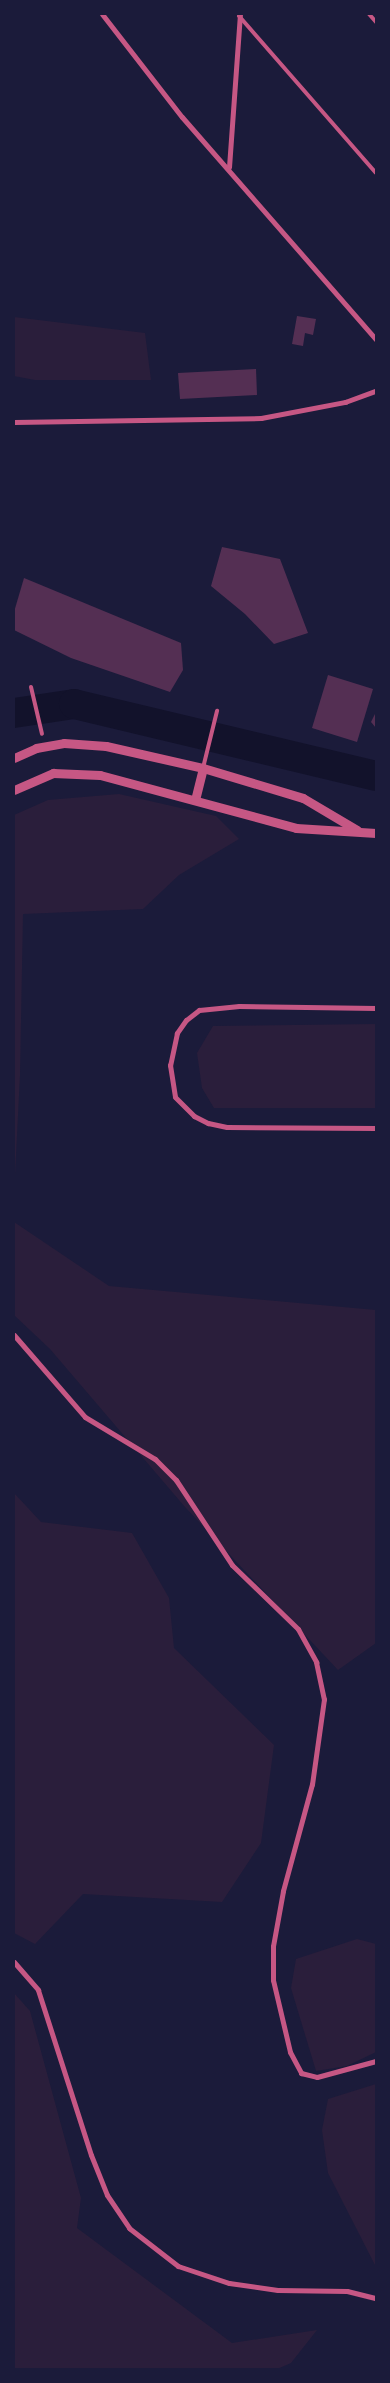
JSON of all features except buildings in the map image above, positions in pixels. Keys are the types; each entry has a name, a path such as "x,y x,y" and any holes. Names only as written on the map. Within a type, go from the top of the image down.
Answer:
{"street":[{"path":"102,14 182,117 229,167 376,340"},
{"path":"229,167 240,15"},
{"path":"14,422 261,418 345,402 376,391"},
{"path":"14,758 36,748 64,743 106,746 203,768 303,798 359,831"},
{"path":"195,800 203,768"},
{"path":"14,790 53,773 100,775 296,828 376,833"},
{"path":"376,1008 239,1006 199,1010 186,1020 177,1033 170,1065 175,1097 194,1116 208,1122 227,1127 376,1128"},
{"path":"14,1335 85,1417 154,1459 176,1480 232,1565 298,1629 316,1662 324,1699 312,1784 283,1891 275,1936 273,1980 290,2052 301,2073 317,2077 376,2061"},
{"path":"14,1962 38,1990 91,2155 107,2194 129,2228 178,2266 229,2283 278,2290 347,2291 376,2298"}],"lane":[{"path":"369,14 376,22"},
{"path":"240,15 376,173"},
{"path":"31,686 42,734"},
{"path":"203,768 217,711"}],"shaded area":[{"path":"14,317 145,333 151,380 35,380 14,376"},
{"path":"119,794 216,816 239,839 179,875 143,909 23,914 20,1075 14,1195 14,815 48,800"},
{"path":"376,1024 376,1108 214,1108 202,1088 197,1053 213,1026"},
{"path":"14,1222 109,1286 376,1310 376,1643 338,1670 185,1507 50,1349 14,1315"},
{"path":"14,1493 41,1522 132,1533 169,1598 174,1648 274,1745 261,1843 222,1902 83,1894 35,1944 14,1933"},
{"path":"357,1939 376,1944 376,2052 347,2066 316,2071 291,1988 296,1959"},
{"path":"14,1993 30,2011 81,2198 77,2228 232,2343 317,2330 291,2363 277,2369 14,2369"},
{"path":"376,2084 376,2267 328,2173 322,2130 328,2099"}],"waterway":[{"path":"14,713 74,704 376,776"}]}
